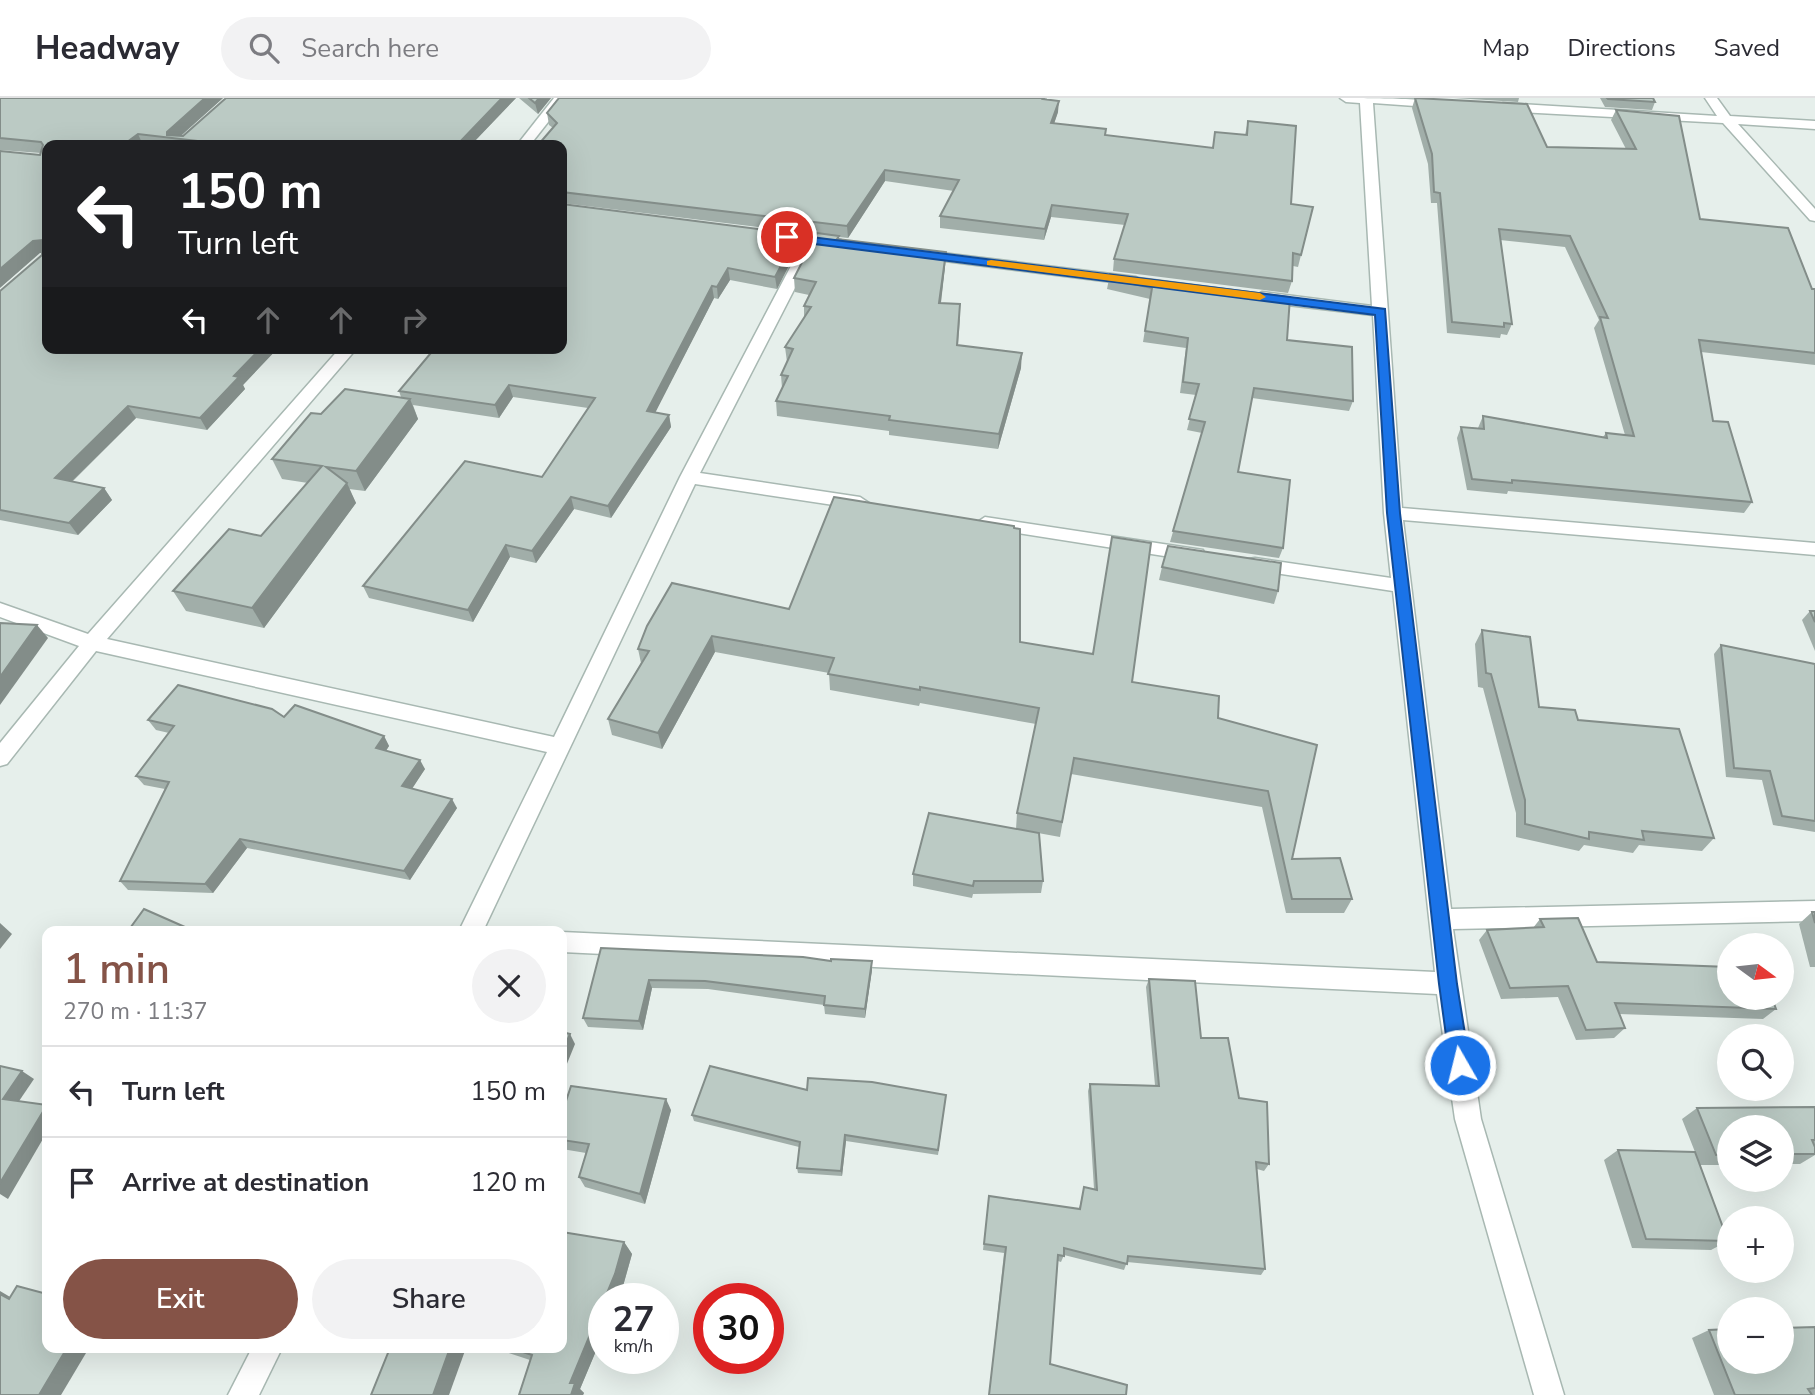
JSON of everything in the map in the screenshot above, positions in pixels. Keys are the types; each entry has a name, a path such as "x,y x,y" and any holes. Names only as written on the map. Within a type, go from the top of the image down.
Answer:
{"street":[{"path":"527,140 561,98"},
{"path":"1463,105 1359,98 1381,312 1394,513 1448,984 1468,1119 1549,1395"},
{"path":"1711,98 1726,120 1815,217"},
{"path":"1491,106 1815,125"},
{"path":"759,234 853,246"},
{"path":"473,926 689,477 812,240"},
{"path":"909,253 1145,282"},
{"path":"1242,295 1381,312"},
{"path":"0,758 92,643 344,354"},
{"path":"689,477 881,507"},
{"path":"1394,513 1815,549"},
{"path":"963,519 1210,557"},
{"path":"1237,561 1402,586"},
{"path":"0,610 92,643 559,746"},
{"path":"1441,919 1815,911"},
{"path":"567,942 1448,984"},
{"path":"243,1395 264,1353"}],"building":[{"path":"0,98 205,98 167,132 167,135 183,136 226,98 502,98 462,140 189,140 138,134 130,140 42,140 42,144 0,138"},
{"path":"559,98 1044,98 1059,101 1051,123 1106,129 1105,135 1213,148 1215,132 1247,135 1248,121 1296,126 1291,204 1313,207 1301,255 1293,253 1292,281 1114,259 1128,214 1052,205 1045,229 940,216 959,180 885,170 847,226 567,193 567,140 542,140 557,123 547,113"},
{"path":"1415,98 1527,104 1547,147 1636,149 1616,110 1679,116 1700,219 1788,228 1812,289 1815,289 1815,353 1699,340 1713,421 1728,422 1752,502 1512,480 1512,483 1472,479 1461,427 1484,429 1483,416 1607,438 1606,433 1634,436 1600,317 1608,318 1570,236 1499,229 1512,324 1504,323 1504,327 1452,322 1440,193 1434,192 1432,154"},
{"path":"1653,98 1655,102 1608,99"},
{"path":"42,148 42,240 33,241 0,269 0,151 40,155"},
{"path":"567,205 798,234 775,277 728,268 717,287 712,286 647,411 669,415 608,506 571,497 532,551 506,545 468,610 363,586 465,461 542,477 595,398 509,385 495,405 399,391 430,354 567,354"},
{"path":"817,233 839,236 837,239 946,252 939,303 960,304 957,345 1022,353 999,434 889,420 890,416 776,401 788,376 781,375 793,349 785,347 811,307 804,306 816,282 794,278"},
{"path":"42,255 42,354 255,354 234,376 239,377 200,418 128,406 55,478 104,488 69,523 0,510 0,291"},
{"path":"1110,274 1290,297 1287,340 1352,347 1353,401 1254,388 1238,472 1290,480 1283,548 1173,531 1205,422 1189,419 1199,384 1183,382 1188,338 1145,331 1152,288 1109,279"},
{"path":"345,389 410,399 356,471 326,467 347,483 252,608 173,591 229,529 261,536 322,466 272,459 311,413 321,414"},
{"path":"834,497 1020,529 1020,642 1093,654 1112,537 1151,543 1132,682 1219,696 1218,718 1317,745 1292,859 1340,858 1352,899 1292,899 1268,791 1074,758 1062,822 1017,813 1039,708 828,674 834,658 712,636 658,733 608,719 649,651 638,649 647,626 672,583 789,609"},
{"path":"1168,546 1281,563 1278,591 1162,567"},
{"path":"0,623 37,625 0,677"},
{"path":"1482,630 1530,637 1539,707 1575,710 1578,720 1679,729 1714,838 1642,831 1644,840 1589,832 1589,839 1525,824 1525,800 1491,674 1486,673"},
{"path":"1721,645 1815,664 1815,821 1782,816 1770,771 1734,768"},
{"path":"178,685 272,709 284,717 295,705 384,736 376,748 420,760 402,786 452,799 404,871 240,839 205,884 120,881 169,782 136,776 174,726 148,720"},
{"path":"929,813 1039,833 1043,881 974,881 973,886 913,874"},
{"path":"144,909 183,926 132,926"},
{"path":"1578,918 1597,962 1717,967 1717,1007 1615,1003 1625,1028 1586,1030 1568,986 1510,988 1487,930 1544,927 1540,919"},
{"path":"601,948 872,961 865,1009 824,1005 825,996 705,981 649,980 639,1021 583,1018"},
{"path":"1149,979 1195,981 1201,1038 1228,1038 1239,1098 1267,1102 1269,1164 1256,1162 1265,1269 1128,1256 1127,1264 1064,1248 1064,1256 1058,1255 1050,1364 1127,1385 1126,1395 989,1395 1006,1247 984,1244 989,1196 1080,1209 1084,1187 1097,1190 1090,1084 1159,1086"},
{"path":"0,1066 22,1071 3,1099 42,1104 42,1113 0,1183"},
{"path":"710,1066 807,1090 808,1078 872,1082 946,1095 938,1150 845,1135 841,1171 797,1168 800,1142 692,1115"},
{"path":"571,1086 666,1099 640,1194 579,1177 589,1144 567,1141 567,1098"},
{"path":"1815,1107 1815,1140 1812,1140 1815,1154 1794,1154 1794,1115 1717,1115 1716,1155 1697,1108"},
{"path":"1618,1150 1695,1152 1717,1211 1717,1241 1646,1239"},
{"path":"567,1233 624,1242 611,1283 588,1283 588,1340 570,1383 575,1383 571,1395 519,1395 532,1355 526,1353 567,1353"},
{"path":"17,1286 42,1293 42,1353 64,1353 39,1395 0,1395 0,1294 9,1299"},
{"path":"1815,1327 1815,1388 1808,1389 1812,1395 1735,1395 1727,1374 1794,1374 1794,1328"},
{"path":"1709,1330 1717,1330 1717,1350"},
{"path":"388,1353 448,1353 433,1395 371,1395"}],"slow traffic":[{"path":"991,263 1260,297"}],"route":[{"path":"787,237 1381,312 1394,513 1448,984 1460,1065"}]}
